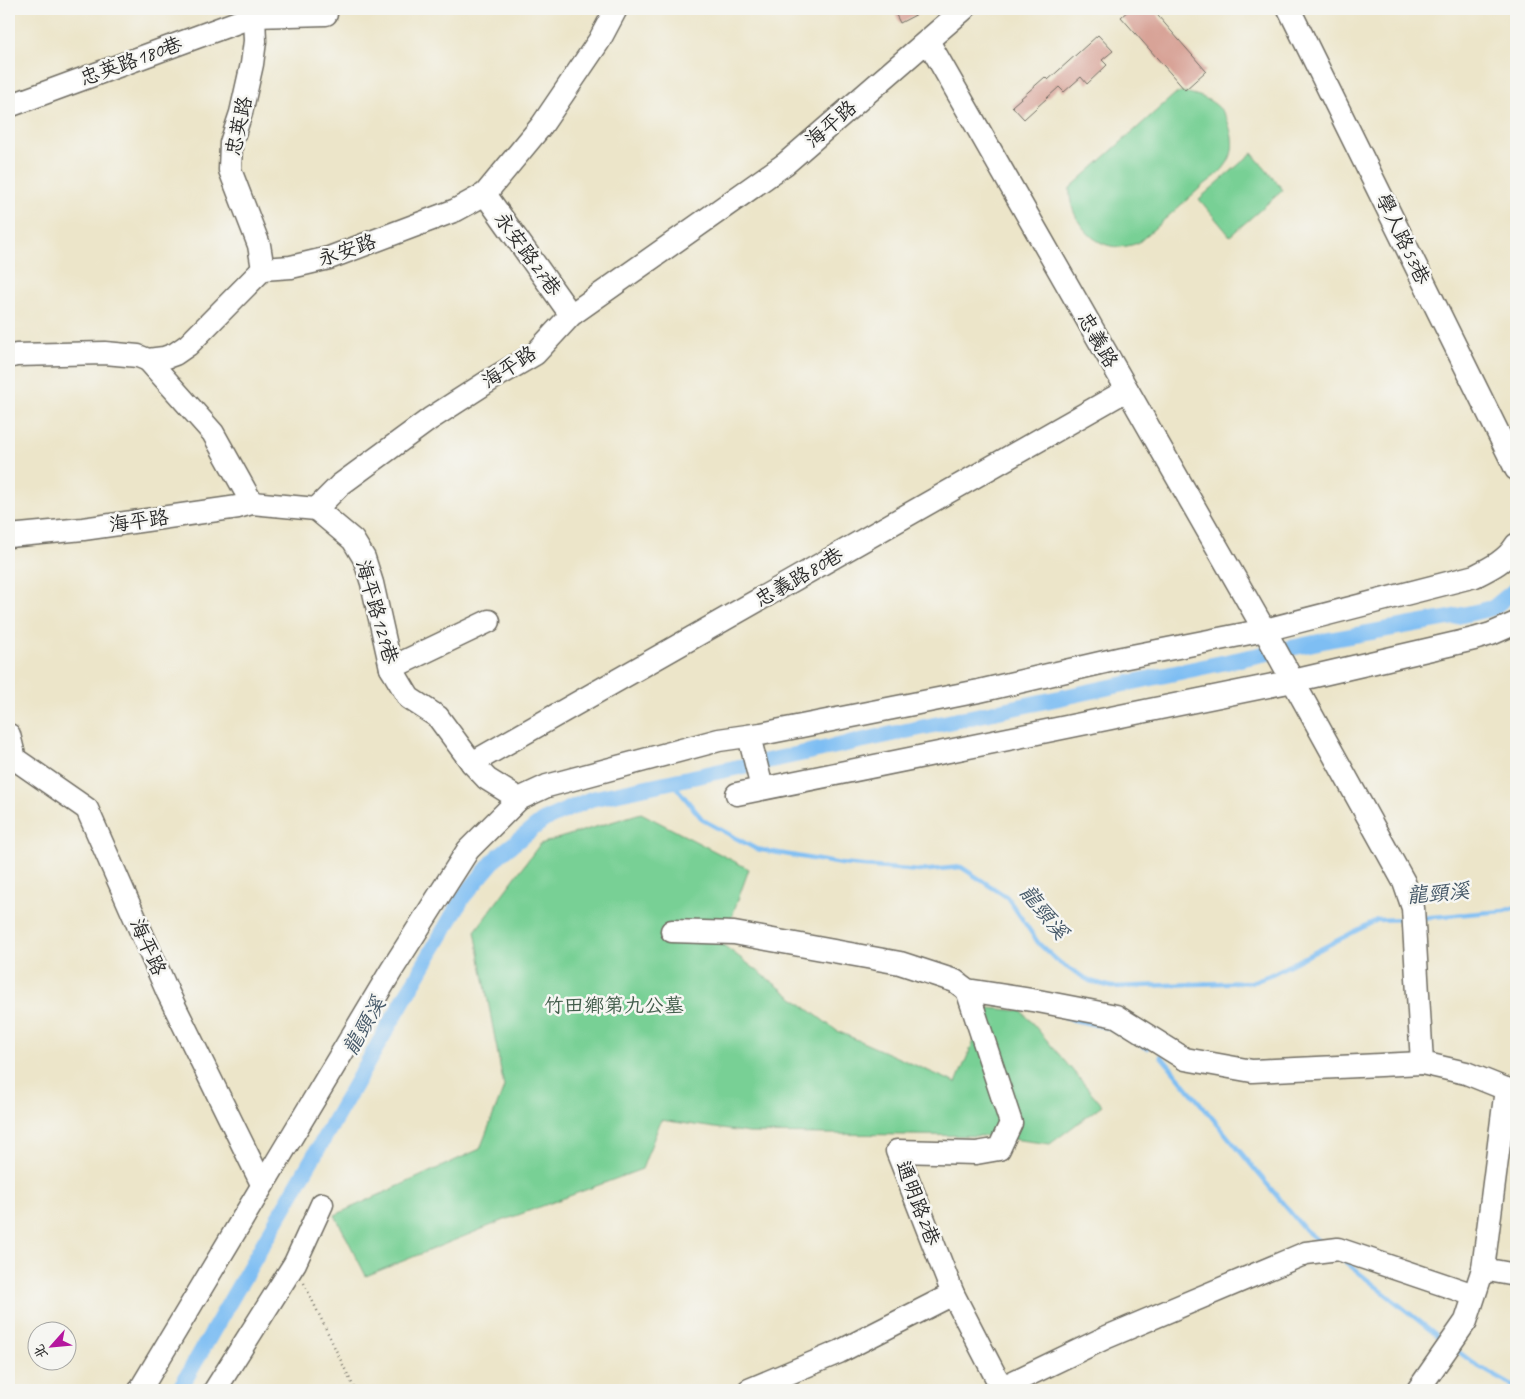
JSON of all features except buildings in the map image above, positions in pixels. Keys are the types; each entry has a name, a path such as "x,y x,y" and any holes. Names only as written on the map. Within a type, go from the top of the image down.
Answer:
{"street":[{"name":"永安路","path":"263,269 291,267 329,258 456,210 485,194 542,125 599,41 616,9"},
{"name":"海平路","path":"9,536 82,529 238,507 252,503 316,509 340,485 430,419 492,378 535,354 571,315 785,164 964,9"},
{"name":"學人路53巷","path":"1289,9 1516,469"},
{"name":"忠英路180巷","path":"9,106 253,13 326,14"},
{"name":"忠英路","path":"253,13 255,41 252,64 241,113 231,142 230,170 259,245 263,269"},
{"name":"忠義路","path":"928,41 1267,634 1404,882 1413,908 1422,1063"},
{"name":"永安路27巷","path":"485,194 571,315"},
{"path":"148,360 164,358 188,345 263,269"},
{"path":"9,357 16,355 105,353 138,356 148,360 213,433 252,503"},
{"name":"忠義路80巷","path":"472,764 1127,390"},
{"name":"海平路129巷","path":"316,509 353,540 364,558 372,583 391,668 409,698 438,717 472,764 487,779 519,799"},
{"path":"140,1390 262,1184 386,980 468,850 519,799 547,786 719,740 749,736 970,693 1122,658 1267,634 1475,576 1491,568 1510,554 1516,545"},
{"path":"391,668 490,621"},
{"path":"738,794 1474,638 1491,634 1516,623"},
{"name":"海平路","path":"9,735 15,759 87,809 168,993 262,1184"},
{"path":"749,736 762,788"},
{"path":"672,930 734,933 900,963 954,982 967,990 1116,1016 1185,1059 1252,1071 1422,1063 1511,1086 1483,1269 1466,1321 1418,1390"},
{"name":"通明路2巷","path":"967,990 1011,1124 1000,1149 976,1153 897,1151 953,1294 996,1377 1006,1388"},
{"path":"215,1390 295,1263 322,1204"},
{"path":"1006,1388 1106,1337 1306,1253 1330,1250 1474,1295"},
{"path":"1483,1269 1516,1275"},
{"path":"749,1390 839,1352 953,1294"}],"path":[{"path":"295,1263 355,1390"}],"green space":[{"path":"1182,92 1210,101 1221,109 1225,115 1232,139 1232,150 1228,161 1220,172 1138,243 1118,247 1102,243 1080,224 1072,206 1070,188 1175,94"},
{"path":"1252,153 1283,190 1230,236 1199,199"},
{"name":"竹田鄉第九公墓","path":"641,813 749,869 722,944 837,1031 956,1083 988,1008 1022,1011 1102,1105 1050,1144 990,1136 749,1133 661,1120 642,1169 502,1221 366,1276 335,1215 480,1149 504,1087 475,931 540,844"}],"waterway":[{"name":"龍頸溪","path":"179,1390 463,897 498,856 544,820 591,799 1328,640 1493,608 1516,589"},
{"name":"龍頸溪","path":"672,782 703,820 756,849 841,864 919,871 961,867 1007,897 1039,944 1060,963 1090,981 1112,987 1251,982 1272,974 1377,920 1407,919"},
{"name":"龍頸溪","path":"1419,918 1504,911 1516,907"},
{"path":"1066,1018 1109,1028 1147,1048"},
{"path":"1161,1056 1305,1230 1321,1243"},
{"path":"1343,1260 1444,1341"},
{"path":"1455,1349 1476,1365 1516,1388"}]}
